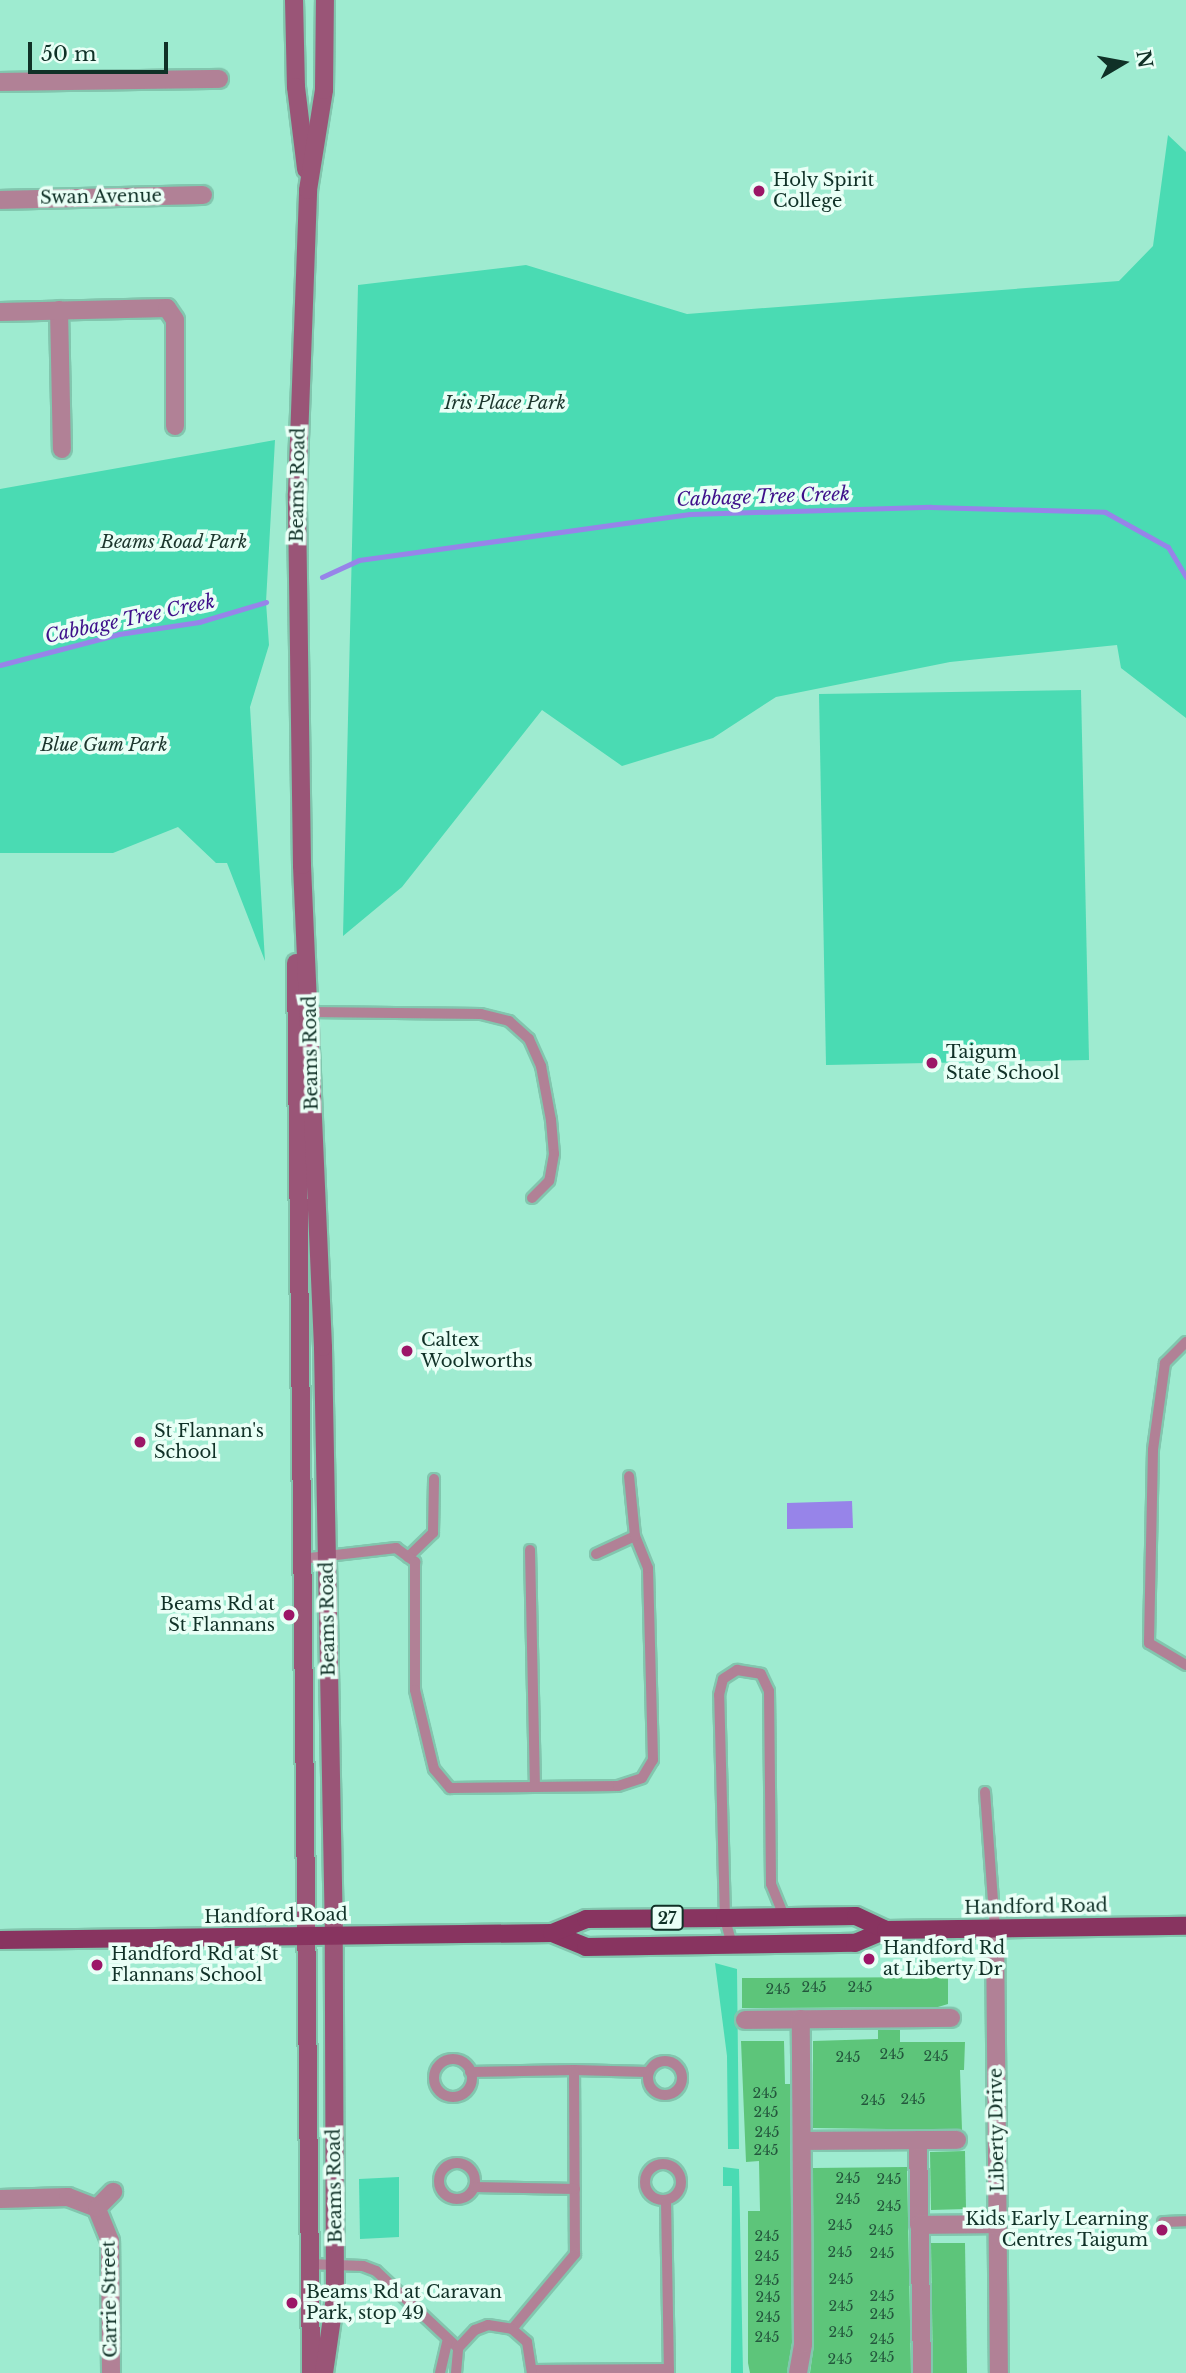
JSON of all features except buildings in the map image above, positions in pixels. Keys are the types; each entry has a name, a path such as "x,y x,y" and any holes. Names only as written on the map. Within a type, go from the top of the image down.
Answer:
{"main road":[{"name":"Beams Road","path":"294,0 296,87 308,190"},
{"name":"Beams Road","path":"324,2373 334,2323 334,1937 328,1555 310,1012 302,865 297,494 308,190 324,90 325,0"},
{"name":"Beams Road","path":"302,865 296,920 308,2264 312,2373"},
{"name":"Handford Road","path":"0,1940 552,1933 586,1919 856,1916 886,1930"},
{"name":"Handford Road","path":"552,1933 586,1947 855,1943 886,1930 1186,1926"}],"street":[{"path":"0,82 219,79"},
{"name":"Swan Avenue","path":"0,200 203,195"},
{"path":"0,312 167,308 172,312 175,426"},
{"path":"59,310 62,449"},
{"name":"Liberty Drive","path":"995,1928 999,2373"},
{"path":"746,2020 951,2018"},
{"path":"798,2373 803,2344 801,2019"},
{"path":"918,2140 922,2373"},
{"path":"803,2141 957,2140"},
{"path":"0,2199 68,2197 97,2208 113,2192"},
{"name":"Carrie Street","path":"97,2208 110,2241 111,2373"},
{"path":"919,2225 998,2224"}],"lane":[{"path":"310,1012 481,1014 509,1021 529,1039 541,1066 551,1120 554,1154 550,1181 532,1198"},
{"path":"1186,1342 1165,1363 1153,1450 1149,1643 1186,1665"},
{"path":"301,1559 396,1548 415,1562 415,1690 434,1769 450,1788 618,1786 642,1778 653,1760 648,1568 635,1536 629,1476"},
{"path":"408,1557 433,1533 434,1479"},
{"path":"596,1553 635,1536"},
{"path":"530,1550 535,1787"},
{"path":"732,1945 725,1918 719,1695 723,1679 747,1669 761,1674 769,1691 771,1884 784,1917"},
{"path":"985,1792 995,1928"},
{"path":"512,2329 575,2254 574,2070"},
{"path":"470,2072 648,2071"},
{"path":"474,2187 575,2189"},
{"path":"456,2373 458,2348 475,2330 488,2325 512,2329 527,2342 533,2372 669,2371 666,2201"},
{"path":"1163,2222 1186,2221"},
{"path":"308,2264 369,2267 382,2274 447,2342 458,2348"},
{"path":"440,2373 447,2342"}],"green space":[{"name":"Iris Place Park","path":"1168,135 1186,152 1186,718 1121,668 1117,645 950,662 776,697 713,738 622,766 542,710 402,887 343,936 358,285 526,265 687,314 1119,281 1153,246"},
{"path":"275,440 266,602 269,645 250,707 265,961 227,863 216,863 178,827 113,853 0,853 0,489"},
{"path":"1081,690 1089,1060 826,1065 819,694"},
{"path":"715,1963 737,1969 739,2149 728,2149 727,2056"},
{"path":"723,2167 739,2169 743,2373 731,2373 732,2186 723,2186"},
{"path":"399,2177 399,2237 360,2239 359,2179"}],"shaded area":[{"path":"852,1501 853,1528 787,1529 787,1503"}],"waterway":[{"name":"Cabbage Tree Creek","path":"322,577 359,560 690,514 931,507 1105,512 1168,547 1186,577"},
{"name":"Cabbage Tree Creek","path":"0,665 119,634 199,622 266,602"}],"place":[{"name":"Holy Spirit College","path":"759,191"},
{"name":"Taigum State School","path":"932,1063"},
{"name":"Caltex Woolworths","path":"407,1351"},
{"name":"St Flannan's School","path":"140,1442"},
{"name":"Beams Rd at St Flannans","path":"289,1615"},
{"name":"Handford Rd at Liberty Dr","path":"869,1959"},
{"name":"Handford Rd at St Flannans School","path":"97,1965"},
{"name":"Kids Early Learning Centres Taigum","path":"1162,2230"},
{"name":"Beams Rd at Caravan Park, stop 49","path":"292,2303"}],"park label":[{"name":"Beams Road Park","path":"174,542"},
{"name":"Blue Gum Park","path":"104,745"}]}
